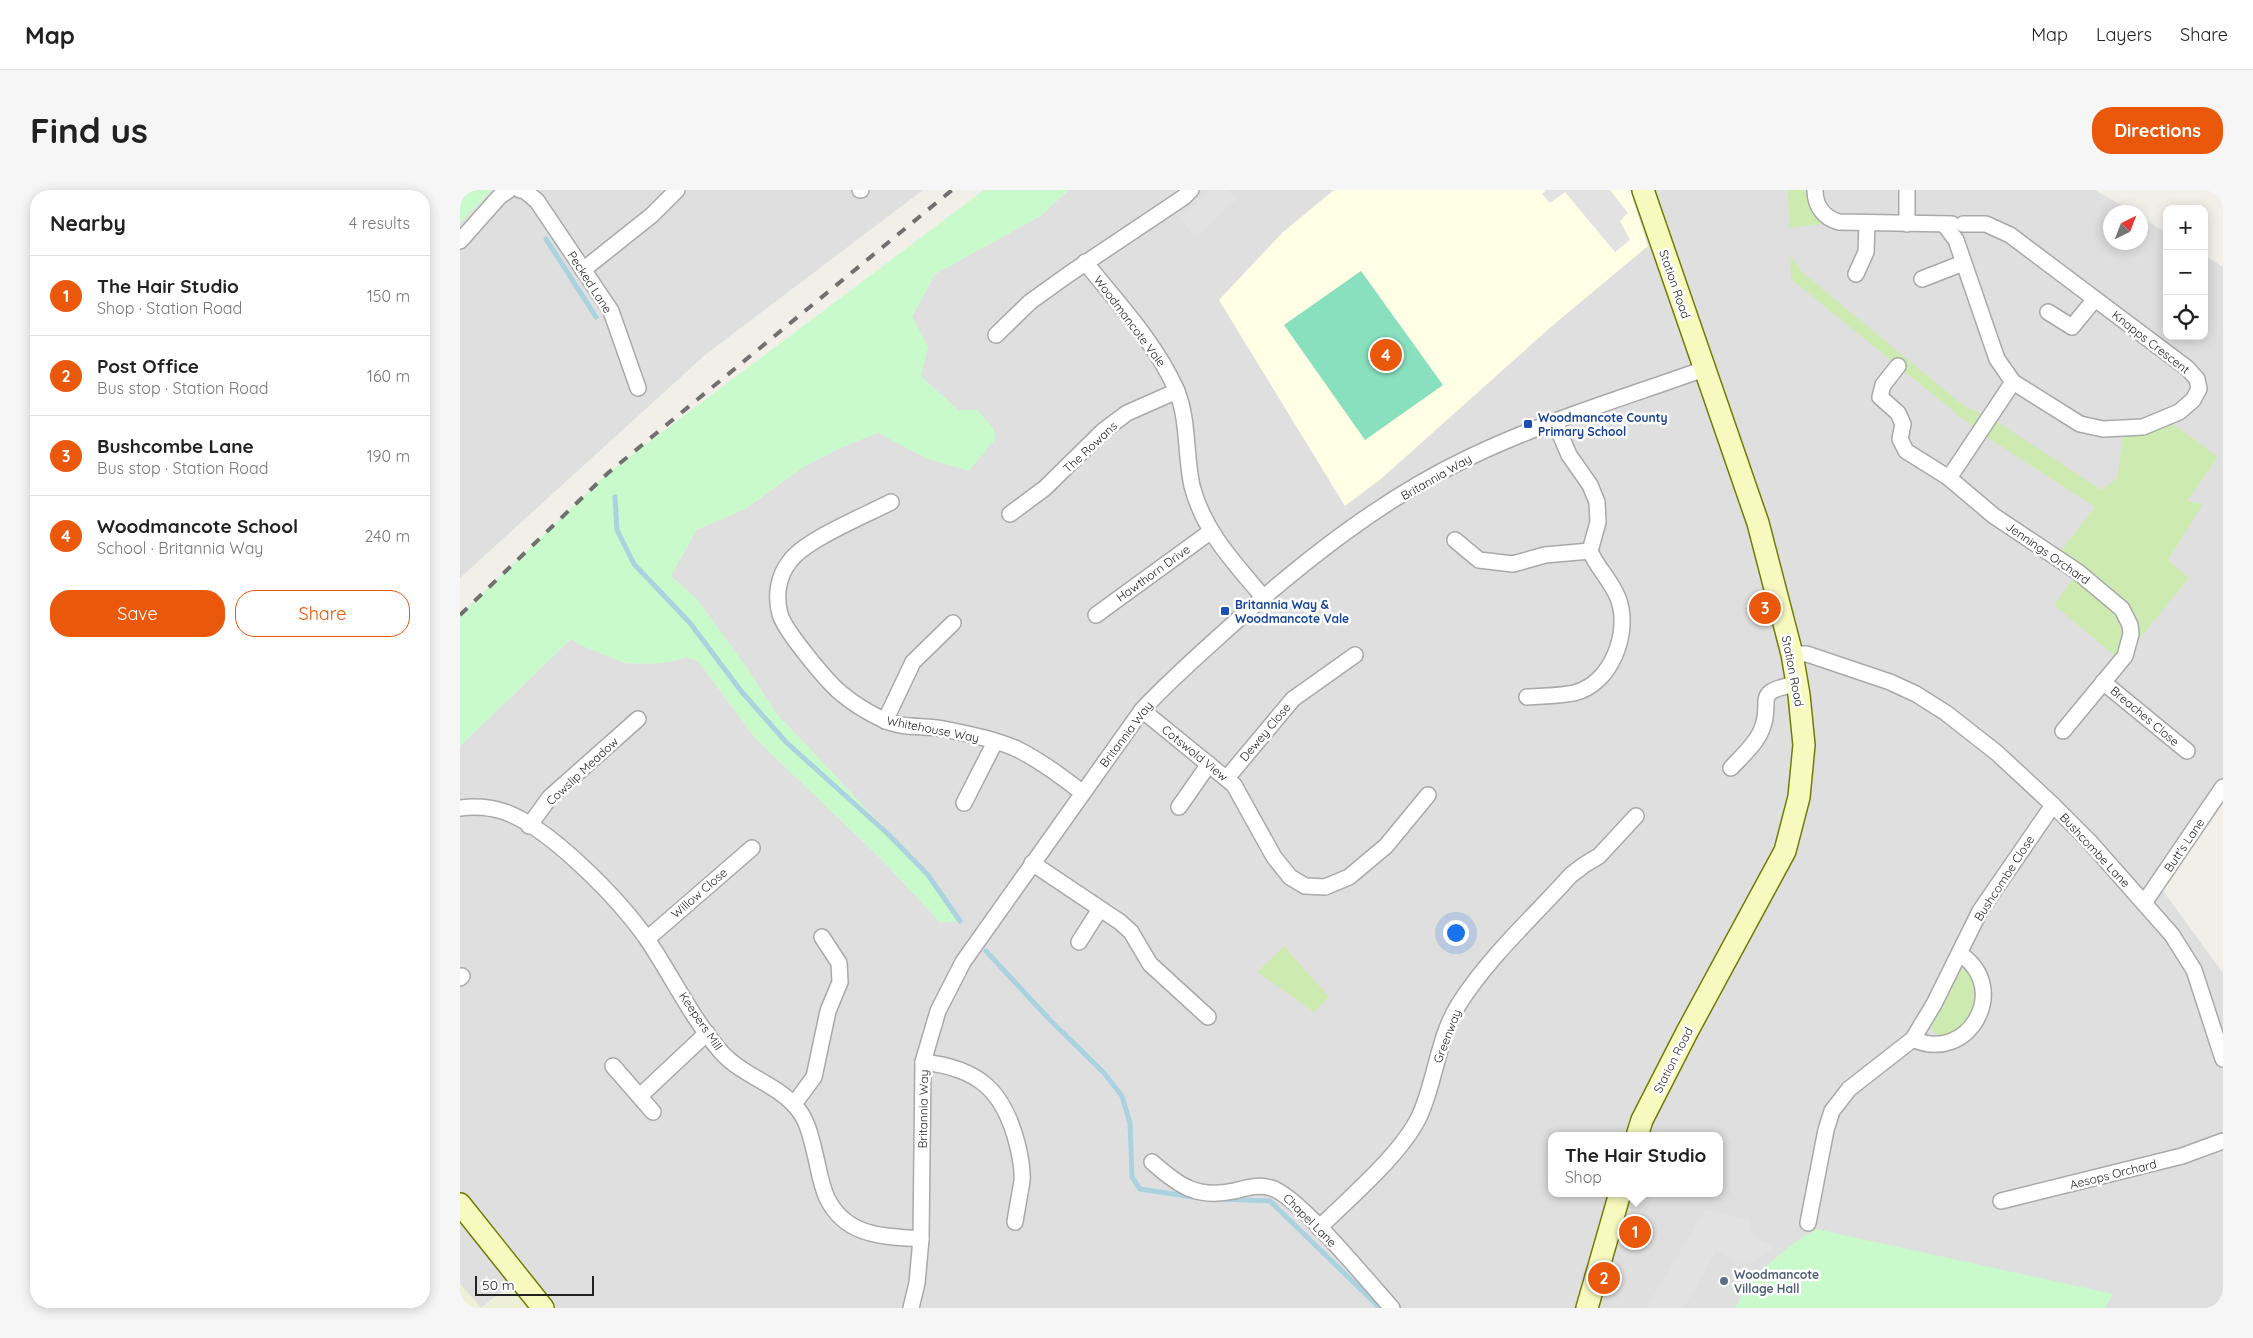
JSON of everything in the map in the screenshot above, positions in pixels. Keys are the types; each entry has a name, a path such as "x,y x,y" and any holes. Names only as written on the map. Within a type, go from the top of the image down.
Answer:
{"street":[{"path":"460,241 500,196 509,190"},
{"name":"Pecked Lane","path":"520,190 525,191 537,201 611,311 638,388"},
{"path":"583,270 652,215 677,190"},
{"name":"Woodmancote Vale","path":"996,335 1030,302 1085,262 1184,197 1191,190"},
{"name":"Station Road","path":"1638,1132 1642,1120 1686,1032 1785,851 1799,797 1804,745 1798,684 1792,654 1758,523 1643,190"},
{"path":"1815,190 1815,196 1821,212 1828,219 1839,222 1944,224"},
{"path":"1907,224 1908,190"},
{"path":"1856,274 1866,252 1867,224"},
{"name":"Knapps Crescent","path":"1944,224 1986,224 2010,234 2187,368 2197,379 2199,389 2193,400 2179,412 2143,427 2103,429 2080,424 2013,382 1997,359 1956,240 1944,224"},
{"path":"1956,240 1964,224"},
{"name":"Woodmancote Vale","path":"1085,262 1160,359 1177,391 1184,422 1192,486 1210,532 1263,597"},
{"path":"1922,279 1963,263"},
{"path":"2048,312 2072,327 2095,299"},
{"path":"1898,366 1883,385 1880,396 1898,413 1903,424 1900,439 1906,451 1948,478 2013,382"},
{"name":"Britannia Way","path":"911,1308 917,1283 921,1239 923,1062 938,1011 963,962 1142,710 1168,682 1296,569 1339,537 1426,480 1471,457 1555,422 1704,369"},
{"name":"The Rowans","path":"1010,514 1045,488 1102,431 1121,418 1177,391"},
{"path":"1528,697 1575,692 1587,687 1606,669 1618,647 1622,623 1619,600 1608,578 1595,562 1590,552 1598,522 1597,502 1590,485 1569,455 1555,422"},
{"name":"Jennings Orchard","path":"1948,478 1994,516 2078,572 2122,609 2130,625 2131,642 2125,656 2063,731"},
{"name":"Whitehouse Way","path":"891,502 798,552 785,569 777,594 780,615 789,634 842,694 885,721 912,727 940,729 1016,749 1038,761 1083,793"},
{"name":"Hawthorn Drive","path":"1096,615 1210,532"},
{"path":"1455,540 1478,560 1513,564 1545,556 1590,552"},
{"path":"885,721 912,662 953,623"},
{"name":"Bushcombe Lane","path":"1792,654 1807,654 1890,682 1916,694 1946,713 1997,753 2053,805 2089,841 2172,935 2194,970 2223,1059"},
{"name":"Dewey Close","path":"1227,778 1292,699 1355,655"},
{"name":"Breaches Close","path":"2103,682 2187,751"},
{"path":"1731,768 1761,732 1764,721 1765,699 1768,694 1777,688 1798,684"},
{"name":"Cotswold View","path":"1142,710 1227,778 1242,797 1274,857 1290,877 1312,888 1325,888 1349,877 1374,858 1428,795"},
{"name":"Cowslip Meadow","path":"529,826 550,797 638,719"},
{"path":"964,803 995,742"},
{"path":"1178,807 1209,764"},
{"name":"Butt's Lane","path":"2144,903 2223,787"},
{"name":"Bushcombe Close","path":"1808,1223 1826,1130 1832,1111 1849,1089 1913,1039 1934,1004 1980,911 2053,805"},
{"name":"Keepers Mill","path":"460,808 481,807 494,809 512,816 552,842 594,878 613,897 647,939 724,1055 794,1104 806,1122 827,1197 838,1214 867,1233 921,1239"},
{"name":"Greenway","path":"1319,1228 1385,1161 1420,1115 1450,1024 1458,1006 1480,975 1571,875 1599,856 1636,816"},
{"name":"Willow Close","path":"647,939 752,848"},
{"path":"1032,863 1120,922 1131,932 1150,964 1208,1018"},
{"path":"1079,942 1100,909"},
{"path":"794,1104 814,1077 828,1011 840,982 839,963 822,937"},
{"path":"1913,1039 1922,1043 1934,1044 1950,1042 1964,1034 1978,1017 1983,998 1981,979 1972,962 1960,954"},
{"path":"640,1096 708,1033"},
{"path":"923,1062 948,1065 968,1073 986,1086 1001,1103 1015,1135 1020,1159 1022,1180 1014,1222"},
{"path":"613,1066 653,1112"},
{"name":"Aesops Orchard","path":"2001,1201 2182,1156 2223,1141"},
{"name":"Chapel Lane","path":"1152,1162 1176,1183 1194,1191 1225,1193 1256,1186 1280,1191 1288,1196 1319,1228 1392,1308"},
{"path":"1587,1308 1619,1197"},
{"path":"460,1204 542,1308"}],"shaded area":[{"path":"460,190 923,190 705,355 460,578"},
{"path":"1069,190 2095,190 2121,205 2103,205 2103,250 2148,250 2148,221 2163,231 2163,340 2208,340 2208,258 2223,267 2223,783 2158,884 2223,973 2223,1308 543,1308 519,1278 481,1308 460,1284 460,746 571,639 625,663 674,661 686,657 698,661 755,738 879,857 941,923 928,875 775,712 747,668 697,600 671,576 696,530 745,509 805,466 840,448 878,432 928,459 958,410 920,376 928,347 912,317 935,274 1040,216"},
{"path":"1211,190 1228,190 1237,199 1195,238 1181,218"},
{"path":"1334,190 1630,190 1648,246 1552,326 1382,478 1345,506 1219,300 1283,232"},
{"path":"1546,190 1610,190 1628,213 1620,221 1630,240 1615,252 1565,192 1550,203 1542,194"},
{"path":"1705,1210 1749,1219 1753,1237 1775,1247 1751,1263 1740,1264 1717,1250 1684,1308 1646,1308"},
{"path":"519,1278 543,1308 483,1308"},
{"path":"460,1284 481,1308 460,1308"}],"green space":[{"path":"460,190 492,190 460,223"},
{"path":"984,190 1069,190 1040,216 935,274 912,317 928,347 921,376 958,410 977,410 993,428 996,438 969,471 928,459 878,433 840,448 805,466 745,509 696,530 671,576 697,599 747,668 775,712 928,875 960,921 941,923 879,857 755,738 698,661 686,657 674,661 651,664 625,663 580,645 571,639 460,746 460,615 608,473"},
{"path":"1788,190 1815,190 1839,222 1789,228"},
{"path":"1790,255 1803,273 1964,406 1990,417 2101,490 2117,478 2124,428 2165,418 2218,457 2187,501 2203,504 2168,560 2189,578 2121,661 2054,605 2078,572 2056,557 2095,507 1979,432 1791,279"},
{"path":"1361,271 1443,385 1365,440 1284,325"},
{"path":"1284,946 1329,997 1314,1012 1257,972"},
{"path":"1958,969 1968,971 1973,980 1975,1002 1967,1021 1960,1029 1950,1034 1939,1036 1932,1031 1930,1024"},
{"path":"1816,1229 2113,1294 2105,1308 1735,1308 1753,1276 1797,1241"}],"waterway":[{"path":"546,239 596,317"},
{"path":"615,497 617,530 634,564 690,623 741,691 786,742 889,835 928,875 960,921"},
{"path":"986,951 1049,1019 1104,1073 1122,1096 1130,1123 1132,1177 1140,1189 1193,1197"},
{"path":"1221,1199 1270,1201 1380,1308"}],"railway":[{"path":"460,615 608,473 952,190"}],"place":[{"name":"Woodmancote School","path":"1386,355"},
{"name":"Woodmancote County Primary School","path":"1528,424"},
{"name":"Bushcombe Lane","path":"1765,608"},
{"name":"Britannia Way & Woodmancote Vale","path":"1225,611"},
{"name":"The Hair Studio","path":"1635,1232"},
{"name":"Post Office","path":"1604,1278"},
{"name":"Woodmancote Village Hall","path":"1724,1281"}]}
